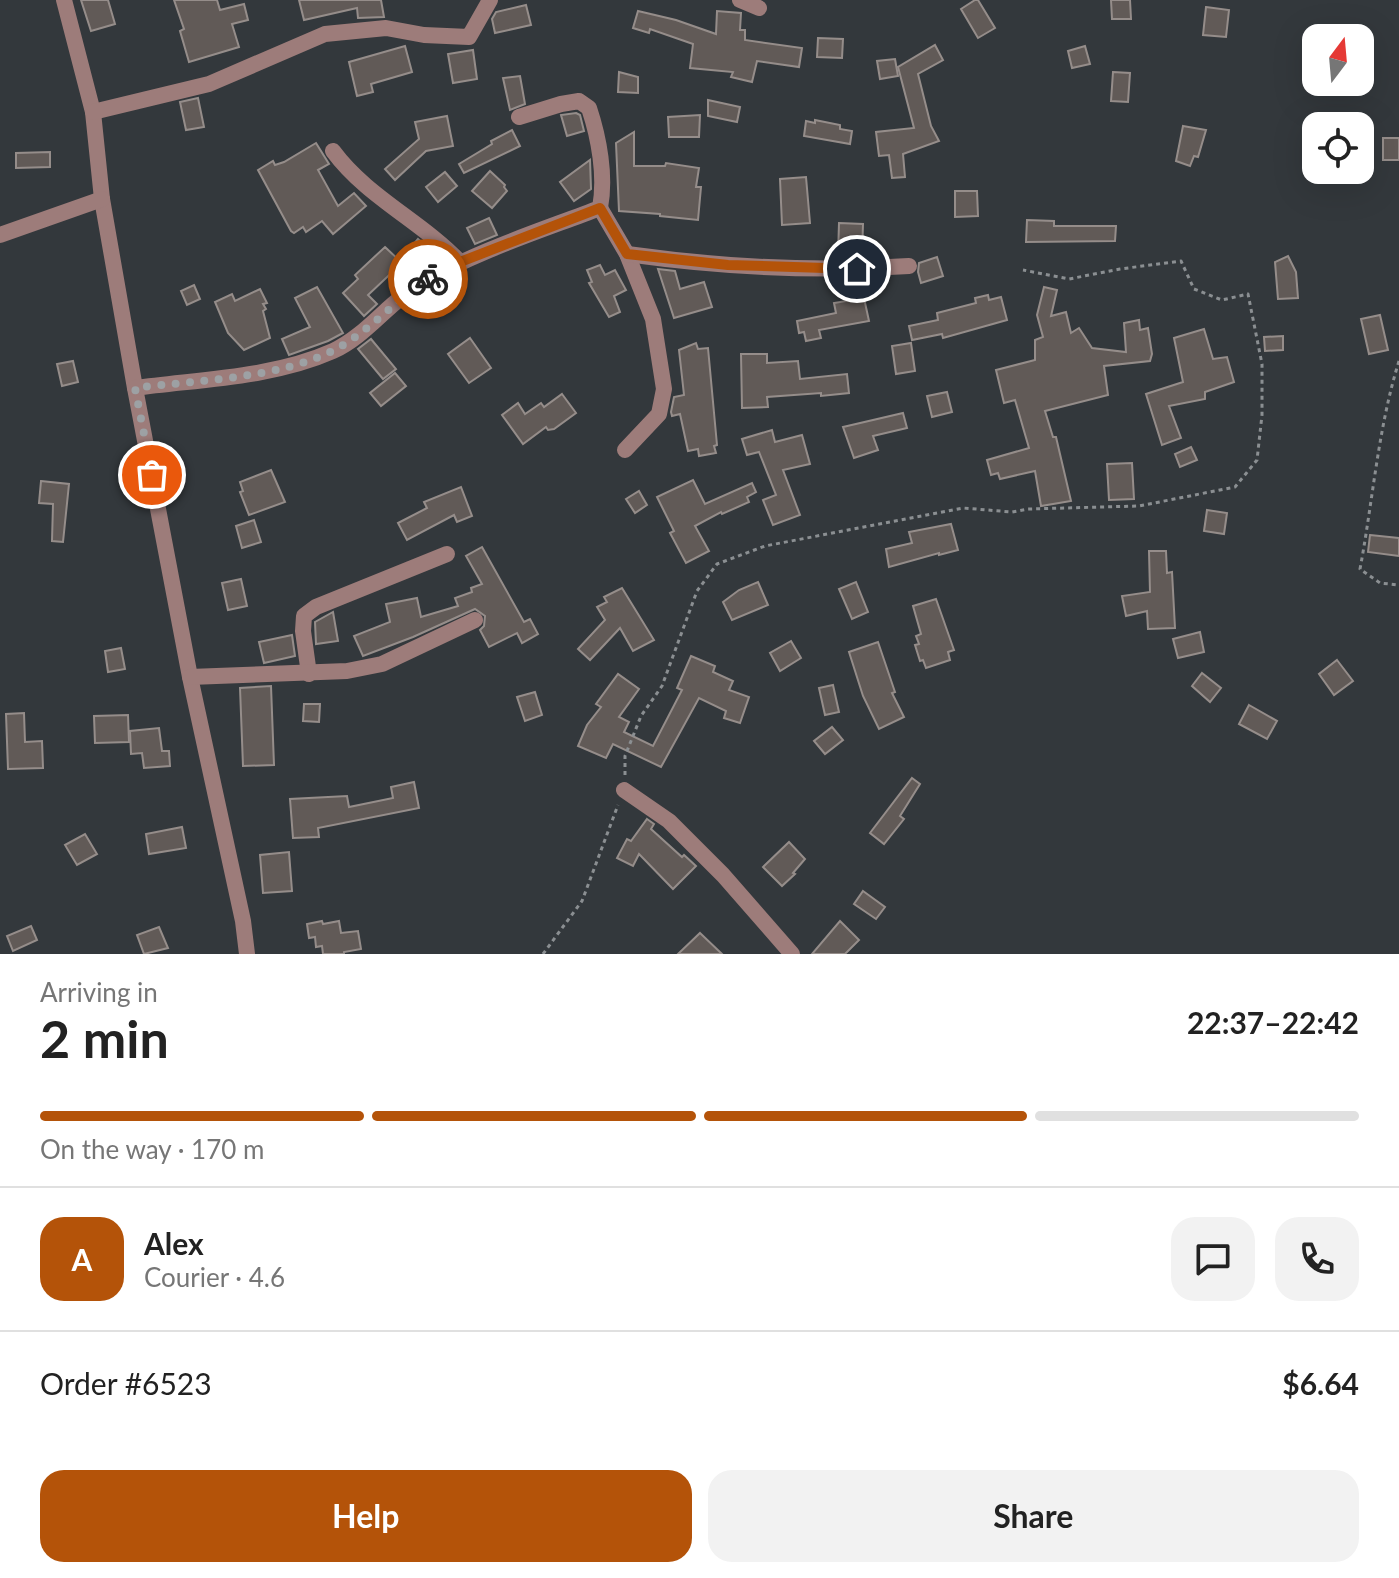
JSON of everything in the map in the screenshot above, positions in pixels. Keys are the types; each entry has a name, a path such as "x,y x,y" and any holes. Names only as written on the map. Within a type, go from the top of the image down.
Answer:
{"street":[{"path":"64,0 93,112 102,199 135,388 190,677 243,921 247,954"},
{"path":"93,112 209,84 325,34 386,28 424,35 469,37 490,0"},
{"path":"740,0 759,8"},
{"path":"519,117 579,101 589,108 600,161 600,208 627,254 653,319 664,389 659,414 625,450"},
{"path":"333,151 349,173 439,239 460,262"},
{"path":"0,235 102,199"},
{"path":"135,388 260,372 307,361 337,349 417,285 460,262 600,208"},
{"path":"627,254 728,265 857,269 909,266"},
{"path":"309,674 304,616 316,607 447,554"},
{"path":"190,677 347,671 382,664 475,620"},
{"path":"624,790 669,821 723,875 792,954"}],"path":[{"path":"543,954 582,901 624,790 625,756 641,716 662,686 697,591 717,564 765,546 963,508 1012,512 1139,506 1190,497 1235,487 1257,460 1262,415 1262,364 1248,294 1222,300 1194,289 1181,261 1069,279 1023,270"},
{"path":"1399,361 1385,408 1375,490 1360,569 1380,583 1399,585"}],"building":[{"path":"81,0 108,0 115,24 91,31"},
{"path":"174,0 217,0 220,10 244,4 248,20 232,24 239,47 189,62 180,31 184,29"},
{"path":"299,0 381,0 384,17 358,18 357,8 304,20"},
{"path":"978,0 995,28 978,38 961,9"},
{"path":"1111,0 1130,0 1131,19 1112,19"},
{"path":"526,5 531,25 495,33 492,19 496,12"},
{"path":"1206,7 1229,10 1226,37 1203,35"},
{"path":"638,11 716,34 717,11 741,13 740,30 745,30 745,40 802,48 799,67 757,61 752,82 731,77 733,72 690,68 693,44 650,29 649,33 633,28"},
{"path":"818,38 843,39 842,58 817,57"},
{"path":"935,45 943,60 918,74 931,126 939,141 903,154 905,177 892,178 889,155 879,156 876,132 914,128 898,67"},
{"path":"405,46 412,72 371,84 373,92 357,96 349,62"},
{"path":"1085,46 1090,64 1072,68 1068,51"},
{"path":"473,50 477,79 453,83 448,54"},
{"path":"895,59 898,76 880,79 877,61"},
{"path":"619,72 638,77 638,93 618,92"},
{"path":"1113,72 1130,73 1128,102 1111,101"},
{"path":"520,76 525,104 510,110 503,78"},
{"path":"198,98 204,127 186,130 180,102"},
{"path":"708,100 740,107 737,122 708,116"},
{"path":"561,115 580,115 584,131 567,136"},
{"path":"700,115 699,137 669,137 668,117"},
{"path":"447,116 453,146 426,151 395,180 385,169 419,139 415,122"},
{"path":"815,120 852,131 850,144 804,136 806,121 815,123"},
{"path":"1183,126 1206,130 1198,157 1194,156 1190,166 1176,161"},
{"path":"512,130 520,146 464,173 459,164"},
{"path":"634,132 634,166 665,166 666,163 699,168 696,187 701,187 698,220 619,211 616,143"},
{"path":"1383,138 1399,138 1399,160 1383,160"},
{"path":"316,143 329,164 318,170 338,206 354,193 366,206 333,234 322,221 306,232 303,227 294,233 258,170 273,161 275,165 284,162"},
{"path":"50,152 50,167 16,168 16,153"},
{"path":"590,160 591,189 574,201 560,182"},
{"path":"490,171 507,191 492,208 472,191"},
{"path":"445,172 457,186 438,202 426,187"},
{"path":"806,177 810,223 782,225 780,179"},
{"path":"955,191 977,191 978,216 955,217"},
{"path":"489,218 497,235 475,244 467,228"},
{"path":"1027,220 1054,221 1054,226 1116,226 1115,241 1026,242"},
{"path":"839,223 863,224 862,256 838,255"},
{"path":"418,239 434,253 417,272 401,259"},
{"path":"385,247 402,263 368,295 377,304 364,316 343,293 358,279 355,275"},
{"path":"1288,256 1296,272 1298,298 1278,299 1275,262"},
{"path":"937,257 943,276 921,283 919,263"},
{"path":"600,265 605,275 615,270 626,290 614,296 620,312 609,317 589,283 592,282 587,270"},
{"path":"658,269 675,271 680,289 704,282 712,307 674,318"},
{"path":"194,285 200,299 187,305 181,291"},
{"path":"317,287 343,333 289,355 282,339 310,327 295,298"},
{"path":"1044,287 1057,290 1051,316 1066,312 1071,333 1079,328 1092,348 1126,352 1124,323 1139,320 1140,330 1148,328 1152,354 1150,361 1104,366 1108,395 1045,411 1053,437 1056,437 1071,501 1041,506 1035,471 1000,479 998,473 991,475 987,460 1029,448 1015,400 1004,403 996,370 1035,360 1035,340 1043,337 1037,315"},
{"path":"260,289 267,303 263,304 266,309 263,311 270,338 244,350 228,333 215,302 232,294 235,301"},
{"path":"988,295 989,300 1001,297 1007,320 943,338 942,334 912,340 909,326 938,320 937,313 976,303 975,298"},
{"path":"864,298 869,321 819,330 821,338 806,341 804,332 799,333 797,321 836,313 834,303"},
{"path":"1380,315 1388,350 1369,354 1361,319"},
{"path":"1204,329 1213,359 1227,357 1234,382 1205,392 1205,399 1169,406 1181,438 1162,445 1146,394 1183,382 1174,338"},
{"path":"1283,336 1283,350 1265,351 1264,337"},
{"path":"470,338 491,368 469,383 448,354"},
{"path":"371,339 396,369 383,379 358,349"},
{"path":"696,343 698,349 708,348 717,445 714,446 716,453 699,456 698,449 688,451 680,414 672,416 671,412 674,397 684,395 679,350"},
{"path":"911,343 915,371 896,374 892,346"},
{"path":"741,354 767,354 767,363 798,361 800,379 847,374 849,393 767,397 768,407 742,408"},
{"path":"73,361 78,382 62,386 57,364"},
{"path":"395,373 406,386 381,406 370,393"},
{"path":"947,392 952,412 932,417 927,396"},
{"path":"562,394 576,413 554,429 548,430 546,427 523,444 502,415 518,403 525,414 541,403 544,407"},
{"path":"903,413 907,428 873,436 878,450 854,458 843,427"},
{"path":"772,430 775,442 802,435 810,464 783,470 800,515 773,525 763,500 776,495 759,452 747,455 742,439"},
{"path":"1191,447 1197,460 1180,467 1175,454"},
{"path":"1132,463 1134,499 1109,500 1107,464"},
{"path":"271,470 285,502 249,515 240,492 243,491 240,482"},
{"path":"693,480 705,504 752,483 756,492 747,497 749,502 695,526 709,551 686,563 670,533 674,531 657,497"},
{"path":"41,481 69,484 63,542 52,541 53,504 39,503"},
{"path":"461,487 472,516 457,522 454,515 407,540 398,523 427,508 424,502"},
{"path":"639,491 647,505 635,513 626,499"},
{"path":"1207,510 1227,513 1224,534 1204,531"},
{"path":"254,520 261,542 242,548 236,526"},
{"path":"951,524 958,550 889,567 886,549 912,543 909,532"},
{"path":"1370,535 1399,538 1399,556 1368,552"},
{"path":"482,547 524,622 530,619 538,634 522,643 517,633 489,647 480,630 484,626 485,616 475,609 363,656 354,636 390,622 386,604 417,598 421,617 458,606 455,598 472,592 471,588 482,584 466,556"},
{"path":"1149,551 1166,551 1167,573 1172,572 1175,628 1148,629 1147,611 1126,616 1122,596 1150,592"},
{"path":"241,579 247,606 228,610 222,583"},
{"path":"758,582 768,605 732,620 723,602 739,590"},
{"path":"856,582 868,612 852,619 839,589"},
{"path":"622,588 654,640 633,651 620,628 590,660 578,649 605,620 597,607 607,602 604,597"},
{"path":"936,599 954,650 948,652 950,660 926,668 915,645 919,644 916,636 921,634 913,606"},
{"path":"333,612 338,641 316,644 315,622"},
{"path":"1200,632 1204,652 1178,658 1173,639"},
{"path":"292,635 295,656 264,663 259,642"},
{"path":"791,641 801,658 780,671 770,653"},
{"path":"878,642 895,692 892,693 904,717 879,729 863,696 849,652"},
{"path":"121,648 125,669 108,672 105,651"},
{"path":"691,656 715,666 713,672 733,681 729,690 749,697 740,723 724,718 726,711 699,698 661,767 613,744 606,758 578,746 587,725 601,707 596,704 618,674 639,689 619,717 629,722 624,732 653,746 682,690 677,688"},
{"path":"1337,660 1353,681 1334,695 1319,674"},
{"path":"1202,673 1221,688 1210,702 1192,686"},
{"path":"833,685 839,712 825,715 819,688"},
{"path":"271,686 274,765 243,766 240,688"},
{"path":"535,692 542,715 525,721 517,697"},
{"path":"304,704 320,704 319,722 303,721"},
{"path":"1249,705 1277,721 1267,739 1239,724"},
{"path":"24,713 25,742 42,741 43,768 8,769 6,714"},
{"path":"128,715 129,742 95,743 94,716"},
{"path":"832,727 843,740 825,754 814,741"},
{"path":"159,728 162,751 169,751 170,766 144,768 142,753 131,754 130,731"},
{"path":"912,778 920,784 900,816 904,819 884,844 870,833"},
{"path":"414,782 419,808 318,828 319,837 293,838 290,799 347,796 349,807 393,798 391,787"},
{"path":"647,819 654,824 651,829 696,866 673,889 639,854 633,866 617,858 627,839 631,841"},
{"path":"182,827 186,848 149,854 146,834"},
{"path":"85,834 97,854 77,865 65,845"},
{"path":"789,842 805,859 782,886 763,867"},
{"path":"289,852 292,891 263,893 260,855"},
{"path":"863,891 885,907 876,919 854,904"},
{"path":"322,921 323,924 339,921 341,933 358,931 361,949 344,954 323,954 322,946 316,947 315,937 309,938 307,924"},
{"path":"840,921 859,940 845,954 812,954"},
{"path":"31,926 37,940 13,951 7,936"},
{"path":"159,927 168,948 144,954 137,935"},
{"path":"700,933 722,954 678,954"}],"way so far":[{"path":"152,475 135,388 260,372 307,361 337,349 428,279"}],"route":[{"path":"428,279 460,262 600,208 627,254 728,265 857,269"}]}
